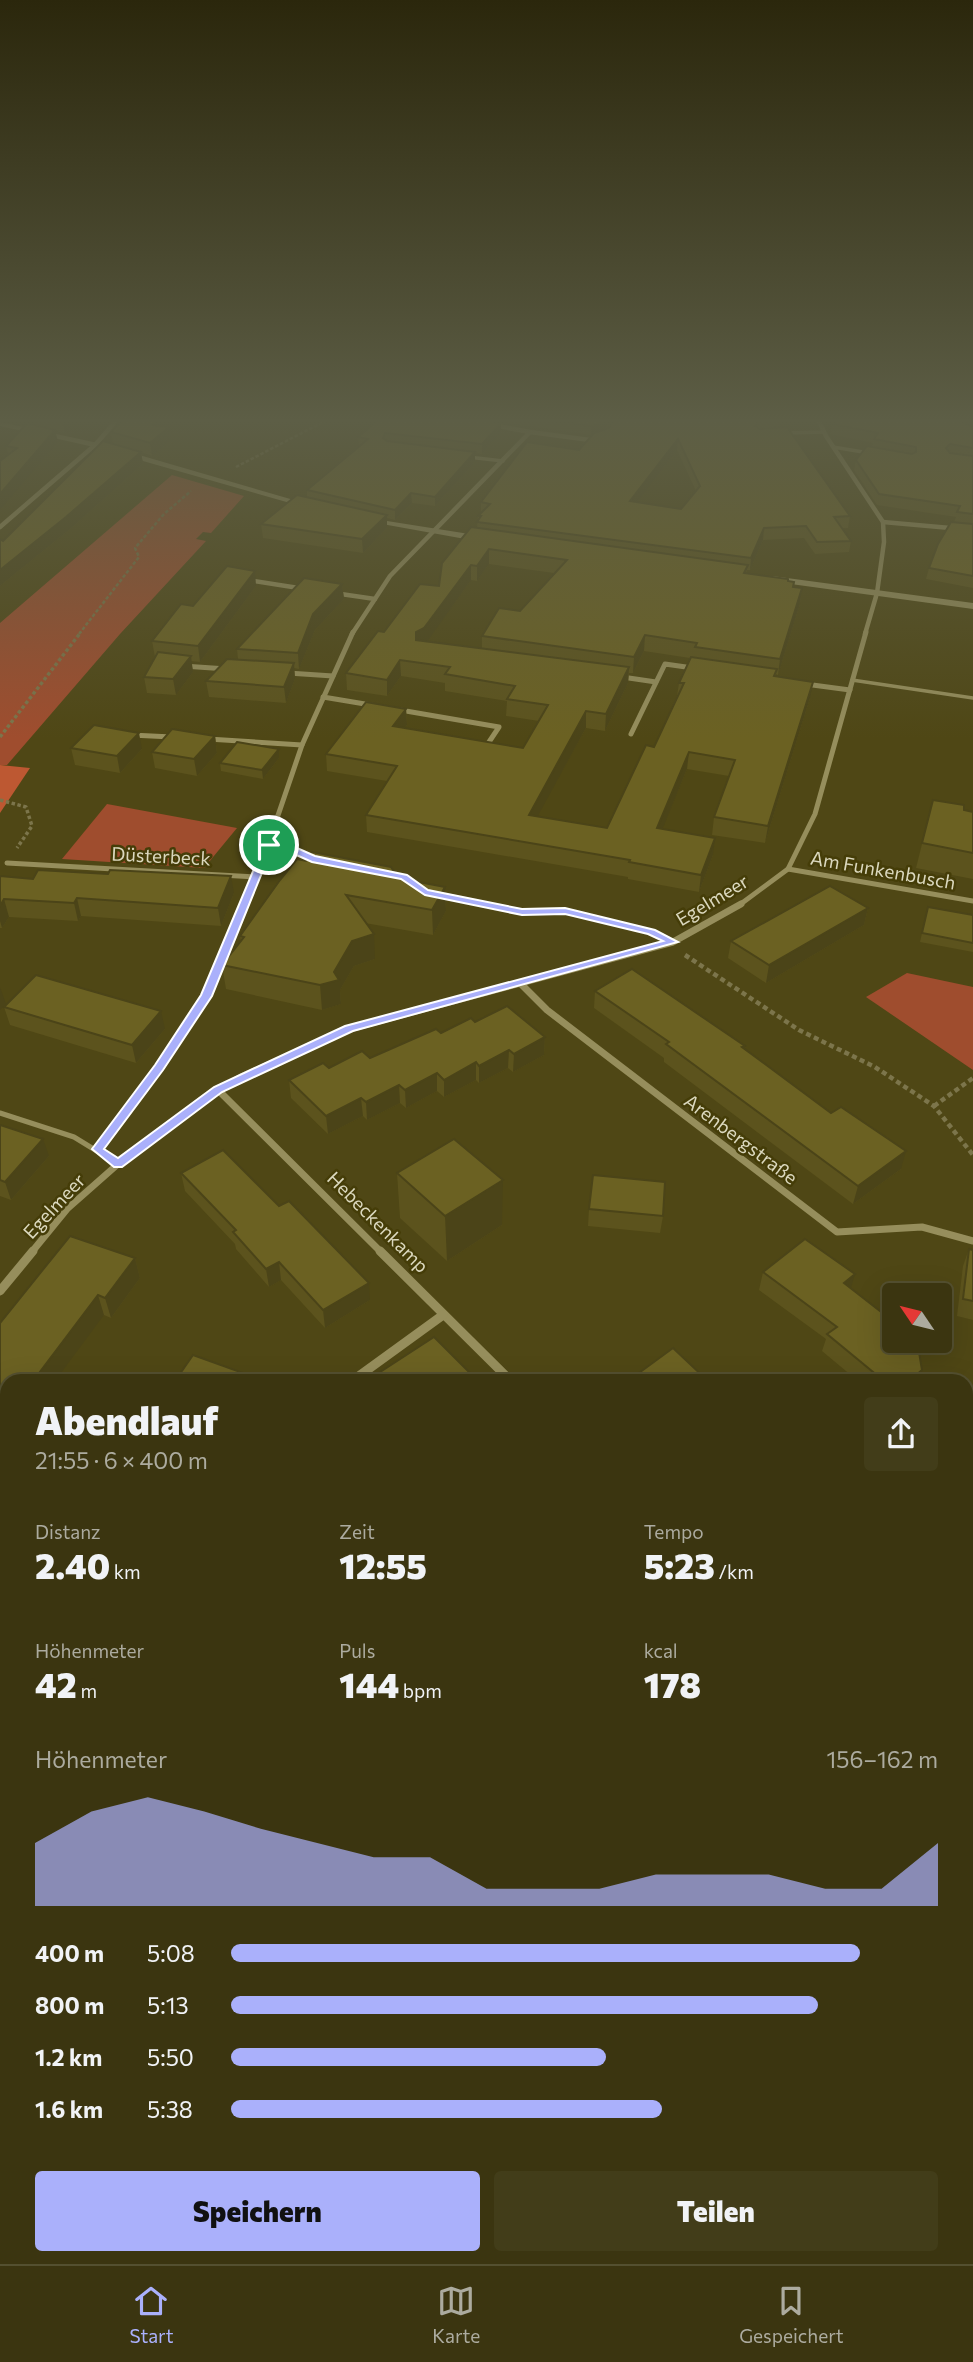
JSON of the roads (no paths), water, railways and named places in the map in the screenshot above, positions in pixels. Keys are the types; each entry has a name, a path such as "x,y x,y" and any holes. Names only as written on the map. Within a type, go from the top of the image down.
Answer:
{"street":[{"path":"406,527 490,540"},
{"path":"205,739 302,745 354,629 390,576 439,527"},
{"name":"Egelmeer","path":"0,1291 68,1209 118,1164 218,1090 349,1029 673,942 734,909 789,869 815,814 877,593 884,542 883,527"},
{"path":"935,527 973,530"},
{"path":"766,578 973,606"},
{"path":"242,579 308,589"},
{"path":"321,591 374,599"},
{"path":"631,734 665,664 705,670"},
{"path":"179,666 235,670"},
{"path":"277,672 333,676"},
{"path":"615,676 656,682"},
{"path":"797,682 850,690"},
{"path":"323,697 377,706"},
{"path":"391,709 499,727 485,748"},
{"path":"121,734 177,738"},
{"name":"Düsterbeck","path":"7,863 257,877 302,745"},
{"name":"Am Funkenbusch","path":"789,869 973,901"},
{"name":"Arenbergstraße","path":"520,983 547,1010 837,1232 922,1227 973,1241"},
{"name":"Hebeckenkamp","path":"218,1090 504,1374"},
{"path":"362,1374 443,1315"}],"lane":[{"path":"852,681 973,698"},
{"path":"0,1113 55,1130 97,1149 118,1164"}]}
